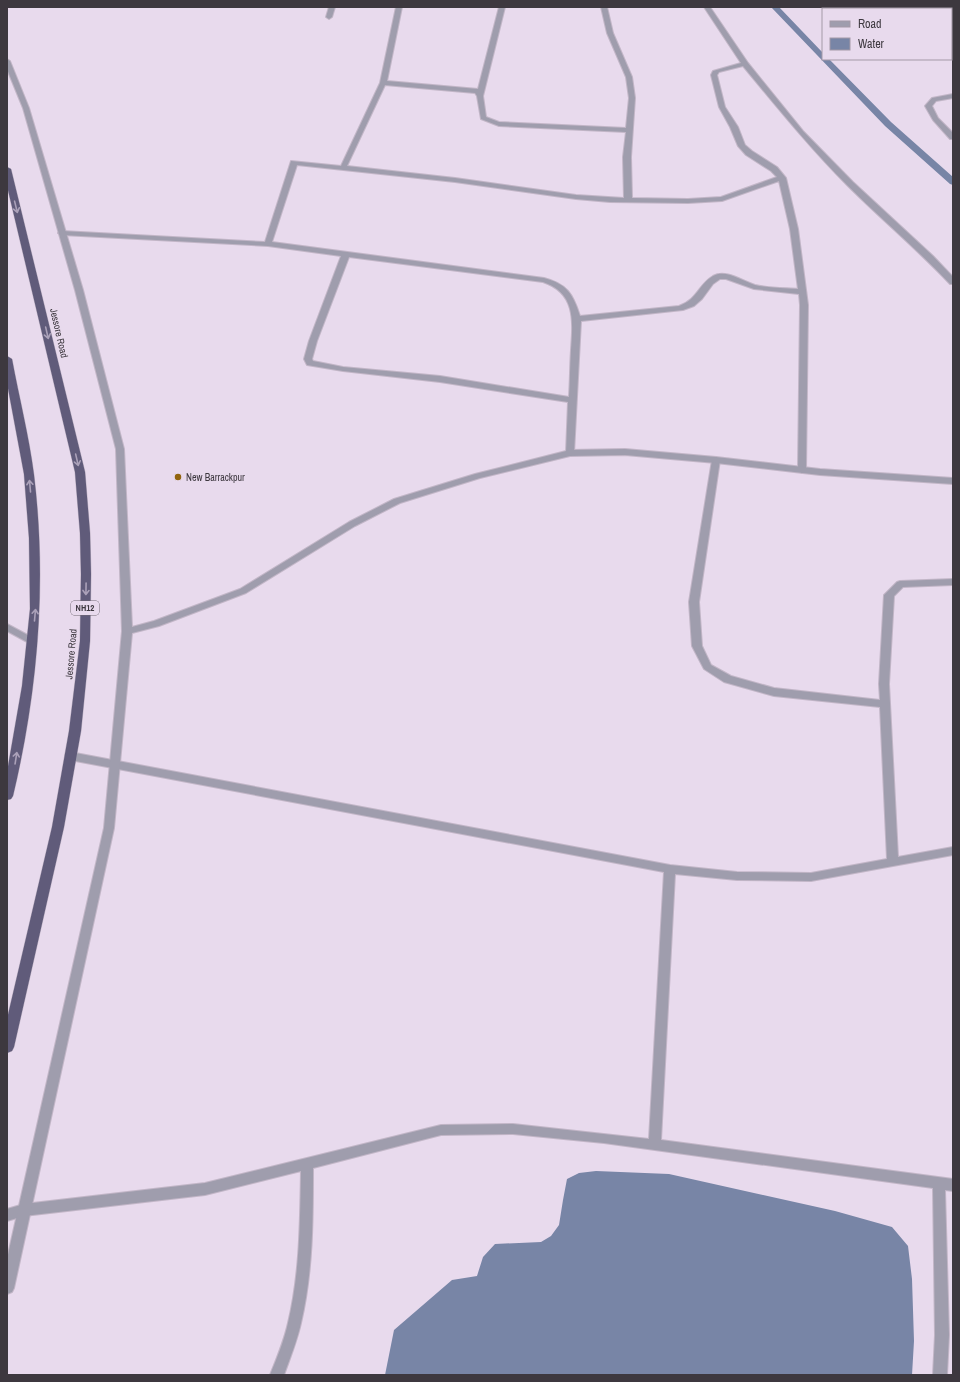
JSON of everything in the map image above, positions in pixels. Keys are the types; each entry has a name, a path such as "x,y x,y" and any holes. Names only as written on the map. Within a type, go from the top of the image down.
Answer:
{"highway":[{"name":"Jessore Road","path":"7,169 80,472 85,533 85,641 75,731 58,827 7,1047"},
{"path":"7,359 29,474 34,538 35,609 27,686 14,767 7,796"}],"street":[{"path":"329,17 332,7"},
{"path":"342,168 383,84 399,7"},
{"path":"502,7 480,96 483,118 488,121 519,125 629,130"},
{"path":"604,7 610,33 629,77 632,98 627,157 628,200"},
{"path":"706,7 745,64 801,132 850,184 930,258 953,282"},
{"path":"7,61 26,108 79,290 120,449 127,631 109,828 7,1288"},
{"path":"745,64 716,71 714,75 722,107 742,146 749,153 774,169 782,178 794,229 804,305 802,470"},
{"path":"383,84 462,89 477,91 480,96"},
{"path":"953,96 934,99 928,106 935,119 953,137"},
{"path":"268,244 294,163 454,180 576,197 628,200 688,201 722,199 782,178"},
{"path":"62,233 268,244 544,280 556,283 564,290 570,299 577,319 570,453"},
{"path":"346,254 313,341 308,359 310,363 343,369 440,379 573,400"},
{"path":"577,319 680,308 691,304 699,298 710,282 718,277 727,277 754,287 802,292"},
{"path":"127,631 156,624 243,591 352,524 397,501 478,476 570,453 625,452 716,460 802,470 953,481"},
{"path":"716,460 694,602 697,646 707,667 728,679 774,692 885,704"},
{"path":"893,862 884,684 889,595 900,584 953,582"},
{"path":"7,627 32,642"},
{"path":"70,756 116,763 670,869 737,876 812,878 953,851"},
{"path":"655,1145 670,869"},
{"path":"7,1215 24,1210 205,1189 441,1130 513,1129 655,1145 939,1184 953,1184"},
{"path":"277,1375 286,1354 296,1321 305,1260 307,1164"},
{"path":"939,1184 942,1335 940,1375"}],"water":[{"path":"596,1171 669,1174 835,1211 892,1227 908,1246 912,1279 914,1341 912,1375 385,1375 394,1330 452,1280 477,1276 483,1257 495,1244 541,1242 551,1236 559,1225 567,1179 579,1173"}],"waterway":[{"path":"775,7 822,57"},
{"path":"825,60 888,124 953,182"}],"place":[{"name":"New Barrackpur","path":"178,477"}]}
